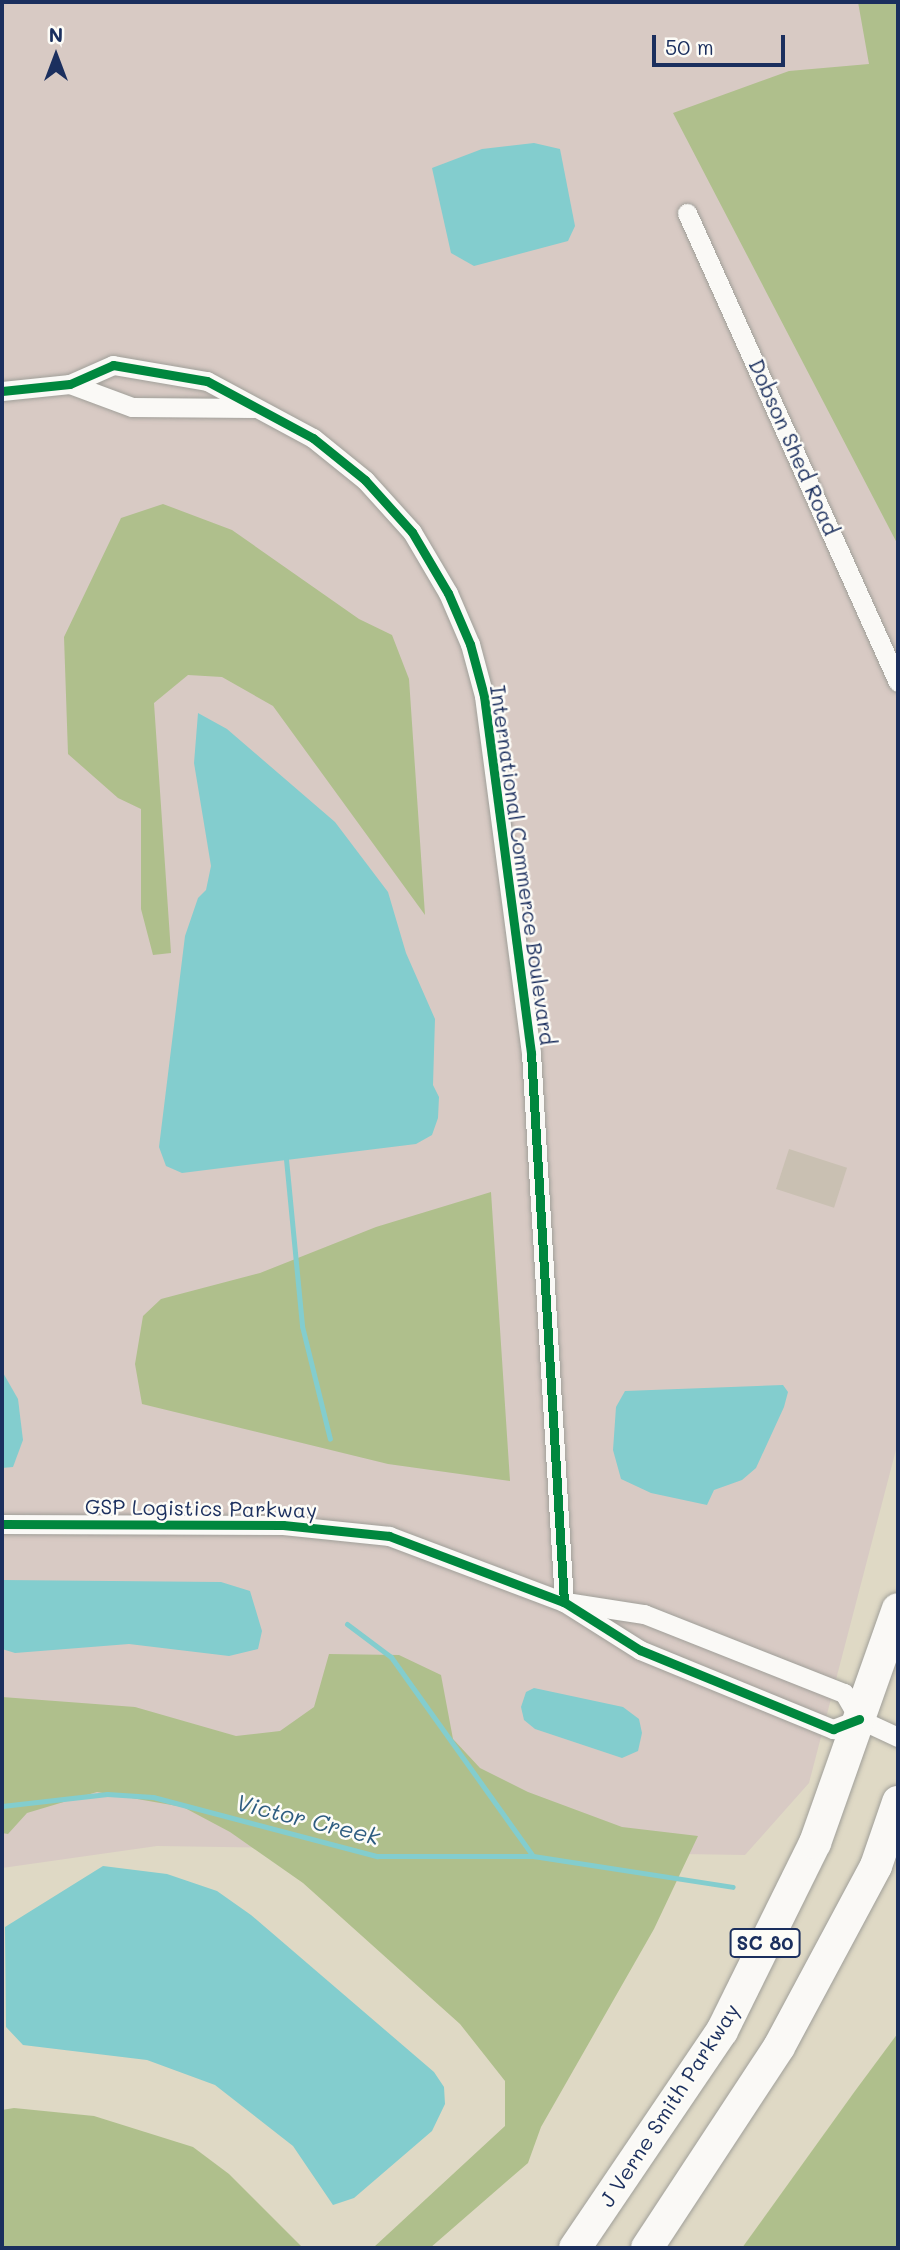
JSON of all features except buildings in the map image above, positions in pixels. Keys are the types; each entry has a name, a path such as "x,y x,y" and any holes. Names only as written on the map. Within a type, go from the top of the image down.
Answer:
{"main road":[{"name":"J Verne Smith Parkway","path":"575,2248 722,2031 815,1843 898,1609"},
{"name":"SC 80","path":"647,2248 779,2047 876,1866 898,1802"}],"street":[{"name":"Dobson Shed Road","path":"687,213 898,682"},
{"name":"International Commerce Boulevard","path":"2,391 70,384 113,365 206,381 313,438 344,463 412,532 454,606 470,644 484,696 531,1053 564,1602"},
{"name":"International Commerce Boulevard","path":"70,384 132,407 258,408"},
{"name":"GSP Logistics Parkway","path":"2,1524 351,1529 424,1546 564,1602 640,1650 833,1728 859,1719 844,1693 644,1614 564,1602"},
{"path":"859,1719 898,1737"}],"shaded area":[{"path":"2,2 898,2 898,1442 809,1783 745,1855 157,1846 2,1868"}],"green space":[{"path":"858,2 898,2 898,545 673,113 789,71 869,64"},
{"path":"163,504 232,530 359,619 392,635 409,679 425,915 273,706 222,677 188,675 154,703 171,953 153,955 141,909 141,809 118,798 68,754 64,637 121,518"},
{"path":"491,1192 510,1481 388,1464 142,1404 135,1364 143,1316 161,1299 260,1273 376,1227"},
{"path":"329,1654 399,1655 441,1675 453,1739 480,1768 528,1792 622,1827 698,1836 654,1929 541,2127 528,2163 430,2248 365,2248 374,2247 505,2126 505,2081 460,2024 303,1883 230,1832 183,1807 97,1792 27,1813 8,1834 2,1833 2,1697 135,1707 236,1736 280,1731 314,1707"},
{"path":"898,2033 898,2248 742,2248 855,2091"},
{"path":"14,2108 94,2116 193,2147 229,2174 303,2248 2,2248 2,2110"}],"water":[{"path":"534,143 560,149 575,226 568,241 474,266 451,253 432,168 482,149"},
{"path":"198,713 227,729 335,822 388,892 406,953 435,1019 433,1085 439,1097 438,1118 432,1135 416,1144 182,1173 166,1166 159,1147 185,936 198,898 206,890 211,866 194,763"},
{"path":"2,1371 18,1399 23,1440 13,1467 2,1468"},
{"path":"783,1385 788,1392 784,1407 756,1468 742,1480 714,1490 707,1505 651,1493 621,1479 613,1450 616,1407 625,1391"},
{"path":"2,1580 221,1582 250,1591 262,1631 258,1649 229,1656 129,1644 15,1653 2,1649"},
{"path":"534,1688 623,1707 639,1719 642,1733 638,1751 622,1758 535,1729 524,1720 521,1707 526,1692"},
{"path":"103,1866 167,1874 217,1891 251,1915 434,2072 444,2087 445,2104 432,2131 354,2198 333,2205 293,2146 215,2085 147,2060 23,2045 6,2027 5,1927"}],"waterway":[{"path":"286,1159 302,1326 330,1439"},
{"path":"347,1624 391,1657 533,1856"},
{"name":"Victor Creek","path":"2,1806 107,1794 153,1797 377,1856 533,1856 733,1887"}],"cycle path":[{"path":"2,391 70,384 113,365 207,381 313,438 365,480 412,532 448,593 470,644 484,696 531,1053 564,1602"},
{"path":"2,1524 283,1525 389,1536 564,1602 640,1650 833,1729 859,1719"}]}
